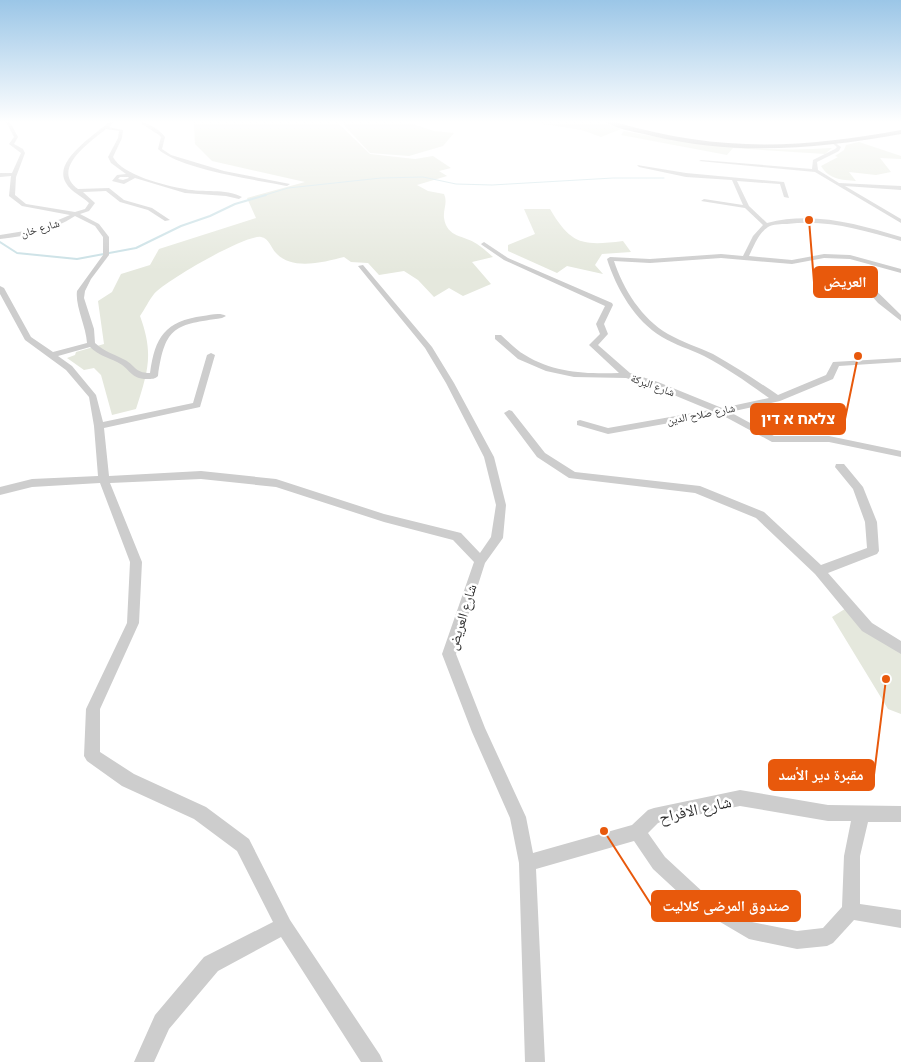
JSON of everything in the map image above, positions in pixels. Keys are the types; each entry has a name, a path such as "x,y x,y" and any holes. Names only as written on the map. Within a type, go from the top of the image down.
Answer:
{"street":[{"path":"65,172 66,180 92,203 87,210 75,214"},
{"path":"120,172 131,177 185,191 226,194 239,197"},
{"path":"223,172 287,184"},
{"path":"666,172 782,183 787,197"},
{"path":"817,172 901,221"},
{"path":"0,175 14,174"},
{"name":"شارع خان","path":"14,174 12,196 24,205 75,214"},
{"path":"122,174 114,180 131,177"},
{"path":"734,179 747,207 766,225"},
{"path":"840,184 901,188"},
{"path":"77,191 107,189 122,201 150,209 167,220"},
{"path":"704,201 747,207"},
{"path":"75,214 97,225 106,237 106,255 88,279 81,291 80,298 90,329 91,344 102,353 122,361 133,372 141,376 154,376 158,354 165,338 181,323 222,316"},
{"name":"شارع خان","path":"0,236 30,233 61,224 75,214"},
{"path":"745,258 758,234 766,225 789,222 823,220 845,222 901,239"},
{"name":"شارع البركة","path":"484,244 506,259 609,305 600,324 604,334 593,345 627,375 655,384 720,411 772,439 830,439 900,454"},
{"path":"777,399 736,371 705,353 661,333 638,310 624,291 610,259 650,261 692,256 792,262 824,256 850,257 901,271"},
{"name":"شارع العريض","path":"361,266 428,347 489,457 501,505 497,538 480,561 449,654 479,732 518,817 527,863 535,1062"},
{"path":"852,270 901,319"},
{"path":"0,288 28,338 69,368 93,397 99,426 104,480 136,562 133,623 93,708 92,756 128,780 200,814 243,845 284,926 373,1062"},
{"path":"498,337 525,360 560,373 585,376 627,375"},
{"path":"52,354 91,344"},
{"path":"99,426 197,405 211,355"},
{"name":"شارع صلاح الدين","path":"580,423 608,431 720,411 777,399 830,377 836,364 901,360"},
{"path":"509,413 541,455 573,475 696,488 760,515 819,571 867,628 901,648"},
{"path":"819,571 873,551 871,522 858,487 840,467"},
{"path":"0,491 32,483 201,475 276,483 384,518 457,536 480,561"},
{"name":"شارع الافراح","path":"527,863 637,832 654,816 740,798 828,813 901,814"},
{"path":"637,832 659,863 699,900 749,930 796,940 827,937 852,911 852,856 861,814"},
{"path":"852,911 901,920"},
{"path":"144,1062 162,1022 211,964 284,926"}],"shaded area":[{"path":"259,172 440,172 447,176 417,185 428,191 444,194 446,200 444,218 452,233 472,241 493,257 472,262 491,284 463,296 449,288 434,297 418,280 404,271 379,275 368,263 351,262 344,257 308,264 291,262 283,259 276,253 264,238 253,238 223,250 173,279 154,294 140,316 147,341 148,362 144,384 136,409 112,415 101,375 94,368 84,370 67,358 75,355 76,352 104,344 98,301 112,292 121,274 150,265 159,249 256,218 247,198 305,182"},
{"path":"826,172 891,172 876,175 849,172 856,181 840,179"},
{"path":"524,209 550,209 565,230 579,240 588,243 623,241 631,252 602,254 595,265 603,274 567,266 557,273 508,251 508,245 535,234"},
{"path":"848,607 901,649 901,714 888,709 832,617"}],"waterway":[{"path":"262,196 288,188 381,178 423,177 456,184 492,185 613,178 664,178"},
{"path":"0,242 17,253 77,259 136,248 181,226 210,216 235,204 266,195"}],"place":[{"name":"العريض","path":"809,220"},
{"name":"צלאח א דין","path":"858,356"},
{"name":"مقبرة دير الأسد","path":"886,679"},
{"name":"صندوق المرضى كلاليت","path":"604,831"}]}
